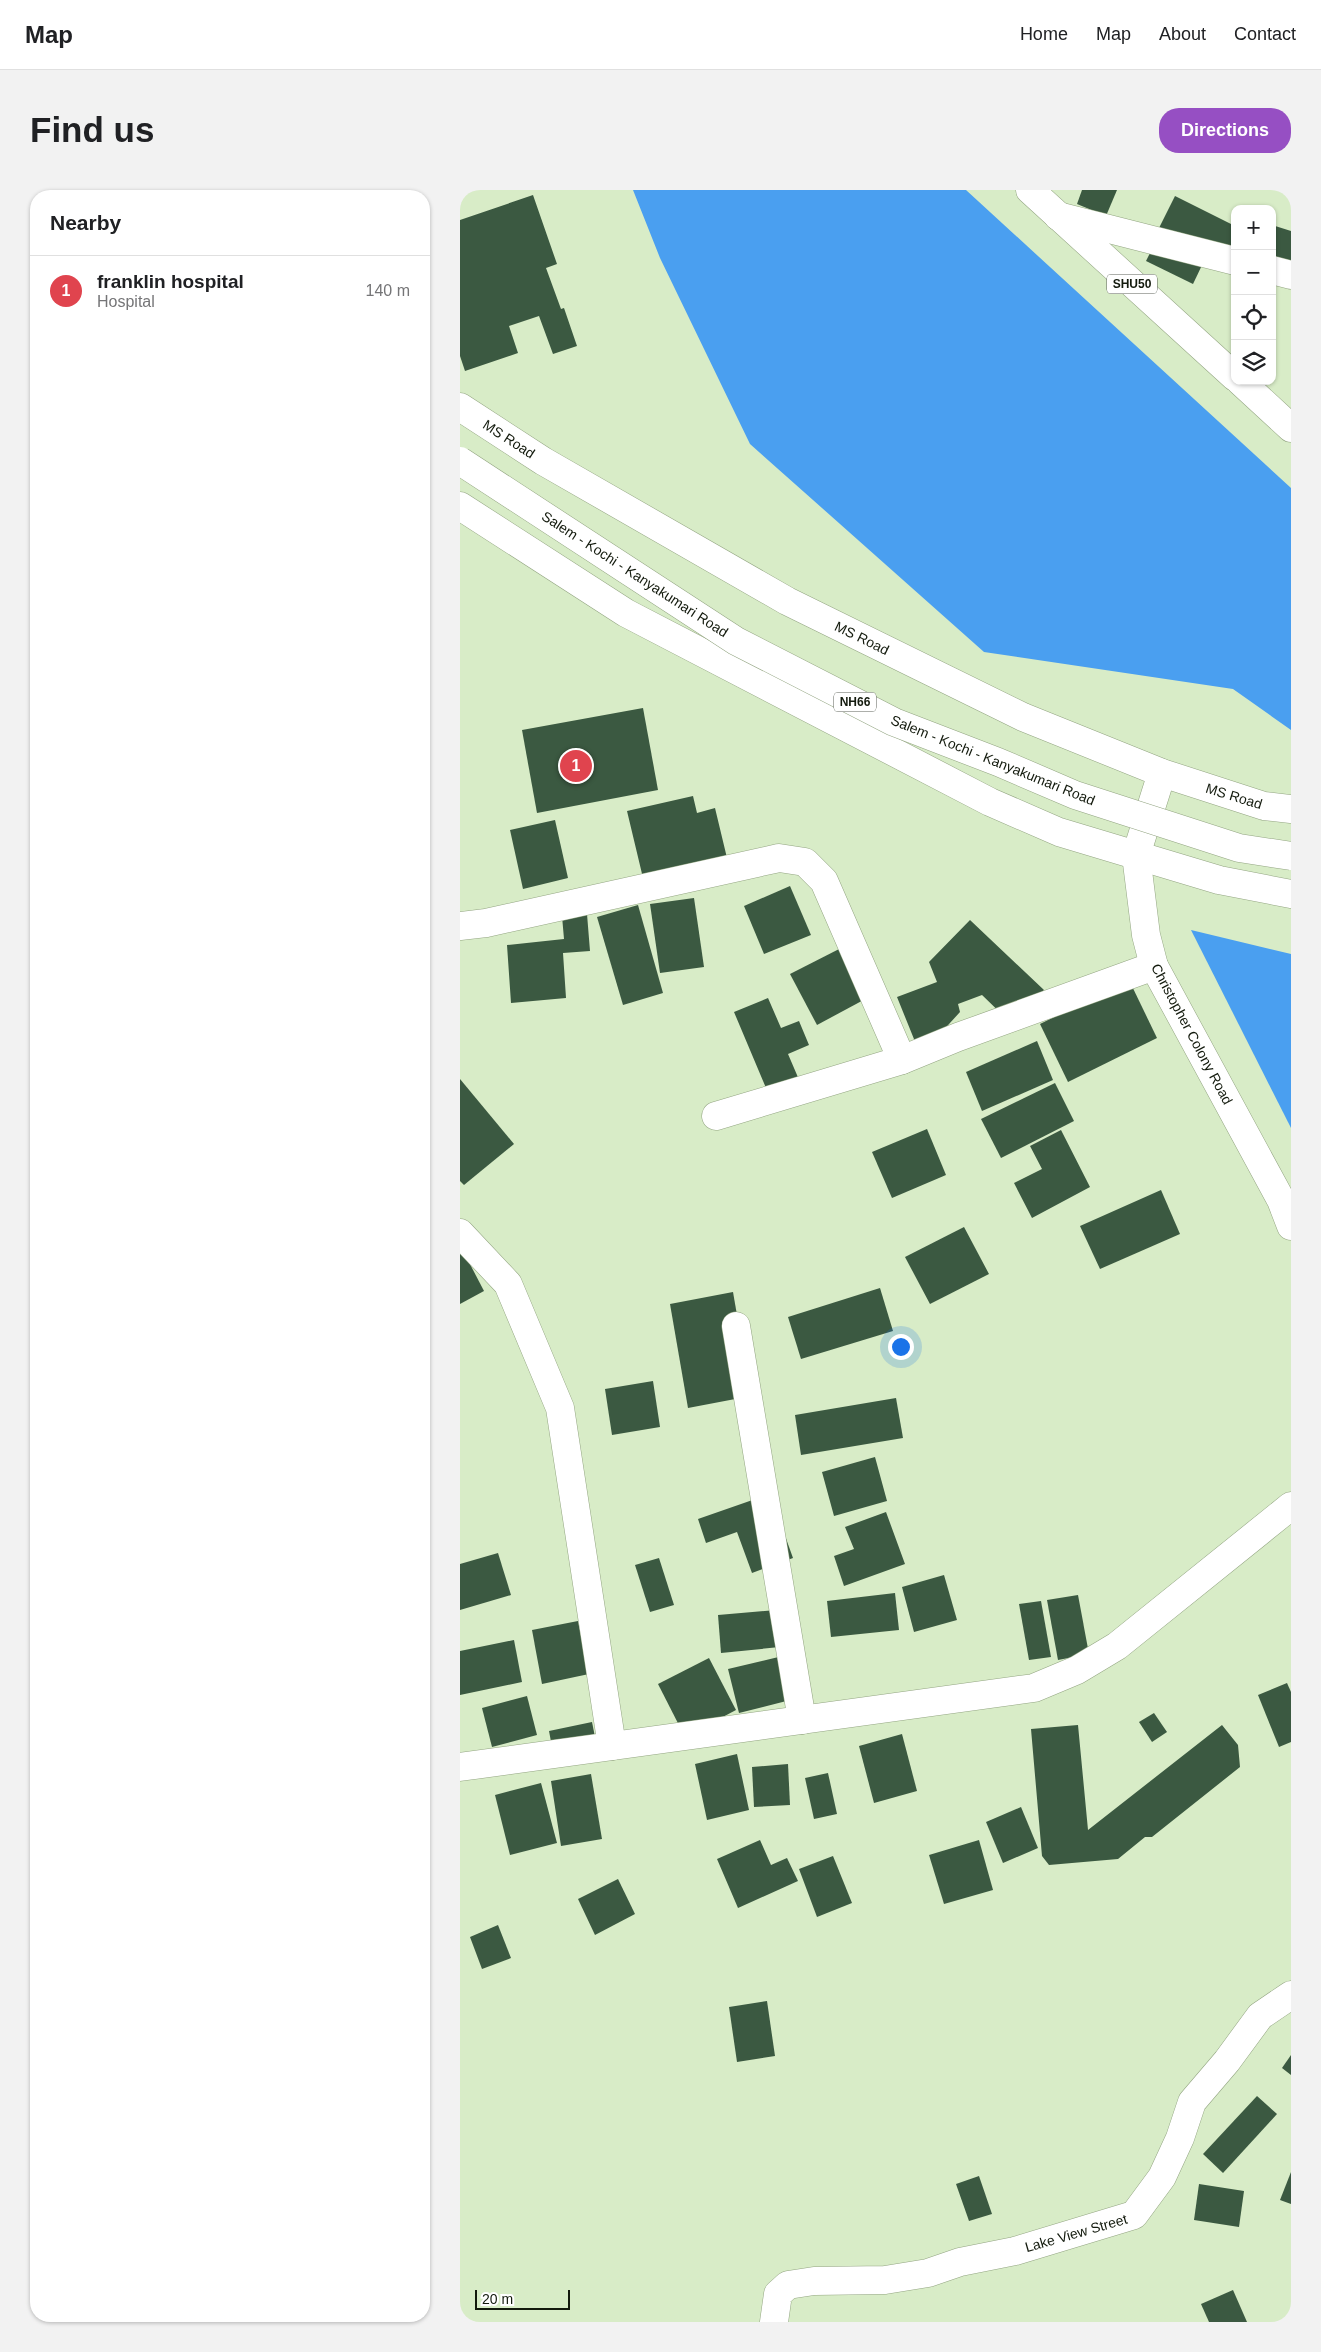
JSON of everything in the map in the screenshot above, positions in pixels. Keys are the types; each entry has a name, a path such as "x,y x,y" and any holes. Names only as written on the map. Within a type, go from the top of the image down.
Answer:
{"main road":[{"name":"SHU50","path":"1030,190 1231,373"},
{"path":"1058,216 1231,260"},
{"path":"1276,271 1291,275"},
{"path":"1244,385 1291,428"},
{"name":"MS Road","path":"460,407 543,462 788,601 1023,717 1162,773 1264,806 1291,809"},
{"name":"Salem - Kochi - Kanyakumari Road","path":"460,461 736,641 894,722 998,762 1075,795 1239,848 1291,856"},
{"path":"460,506 626,612 990,802 1059,832 1219,880 1291,894"},
{"name":"Christopher Colony Road","path":"1162,773 1136,855 1146,935 1154,966 1281,1200 1291,1226"},
{"path":"460,926 495,921 779,858 805,862 824,881 902,1060"},
{"path":"716,1116 902,1060 958,1037 1154,966"},
{"path":"460,1233 508,1284 560,1408 612,1746"},
{"path":"736,1326 802,1720"},
{"path":"460,1767 1034,1688 1077,1670 1118,1646 1291,1506"},
{"name":"Lake View Street","path":"774,2322 778,2294 788,2285 814,2281 885,2280 928,2273 960,2262 1014,2251 1134,2216 1162,2177 1180,2138 1192,2102 1260,2016 1291,1995"}],"water":[{"path":"633,190 966,190 1291,488 1291,730 1233,689 984,652 750,444 660,258"},
{"path":"1191,930 1291,954 1291,1128"}],"building":[{"path":"1082,190 1117,190 1106,216 1077,204"},
{"path":"533,195 557,264 546,268 561,309 564,308 577,346 553,354 539,316 509,326 518,353 465,371 460,356 460,220"},
{"path":"1175,196 1231,224 1231,252 1225,263 1158,230"},
{"path":"1276,226 1291,231 1291,264 1276,269"},
{"path":"1157,239 1204,261 1193,284 1146,261"},
{"path":"643,708 658,790 537,813 522,730"},
{"path":"693,796 697,813 715,808 727,858 643,878 627,811"},
{"path":"555,820 568,878 523,889 510,830"},
{"path":"790,886 811,935 764,954 744,906"},
{"path":"694,898 704,967 660,973 650,904"},
{"path":"638,905 663,993 623,1005 597,917"},
{"path":"587,914 590,951 563,953 566,998 511,1003 507,945 564,939 562,916"},
{"path":"970,920 1044,990 1012,1024 982,995 958,1004 960,1012 939,1035 916,1044 897,997 937,982 929,962"},
{"path":"845,946 871,996 817,1025 790,974"},
{"path":"1129,980 1157,1038 1068,1082 1040,1024"},
{"path":"768,998 781,1028 799,1021 809,1045 788,1054 800,1082 769,1095 734,1012"},
{"path":"1037,1041 1053,1080 982,1111 966,1072"},
{"path":"460,1079 514,1144 464,1185 460,1181"},
{"path":"1055,1083 1074,1121 1001,1158 981,1119"},
{"path":"927,1129 946,1175 892,1198 872,1152"},
{"path":"1061,1130 1090,1187 1032,1218 1014,1183 1042,1169 1030,1146"},
{"path":"1161,1190 1180,1234 1100,1269 1080,1226"},
{"path":"964,1227 989,1274 930,1304 905,1257"},
{"path":"460,1245 484,1291 460,1304"},
{"path":"880,1288 893,1331 801,1359 788,1317"},
{"path":"733,1292 751,1396 688,1408 670,1304"},
{"path":"653,1381 660,1427 612,1435 605,1389"},
{"path":"896,1398 903,1438 801,1455 795,1415"},
{"path":"875,1457 887,1501 834,1516 822,1472"},
{"path":"770,1494 793,1558 752,1573 737,1532 706,1543 698,1519"},
{"path":"886,1512 905,1564 844,1586 834,1556 854,1549 845,1527"},
{"path":"498,1553 511,1595 460,1610 460,1564"},
{"path":"659,1558 674,1605 650,1612 635,1565"},
{"path":"944,1575 957,1620 914,1632 902,1587"},
{"path":"895,1593 899,1630 831,1637 827,1601"},
{"path":"1078,1595 1089,1654 1058,1660 1047,1600"},
{"path":"1041,1601 1051,1657 1029,1660 1019,1604"},
{"path":"787,1609 790,1646 721,1653 718,1615"},
{"path":"578,1621 589,1674 542,1684 532,1630"},
{"path":"514,1640 522,1682 460,1695 460,1651"},
{"path":"795,1653 806,1696 739,1713 728,1669"},
{"path":"709,1658 736,1710 685,1737 658,1684"},
{"path":"1287,1683 1291,1692 1291,1742 1279,1747 1258,1695"},
{"path":"527,1696 537,1735 492,1747 482,1708"},
{"path":"1154,1713 1167,1732 1152,1742 1139,1722"},
{"path":"592,1722 596,1742 553,1752 549,1731"},
{"path":"1078,1725 1088,1830 1222,1725 1238,1745 1240,1767 1152,1837 1145,1837 1118,1859 1049,1865 1042,1856 1031,1729"},
{"path":"902,1734 917,1791 874,1803 859,1746"},
{"path":"737,1754 749,1810 707,1820 695,1764"},
{"path":"788,1764 790,1805 754,1807 752,1767"},
{"path":"828,1773 837,1814 814,1819 805,1778"},
{"path":"591,1774 602,1839 561,1846 551,1781"},
{"path":"541,1783 557,1843 510,1855 495,1795"},
{"path":"1021,1807 1038,1848 1003,1863 986,1822"},
{"path":"760,1840 771,1865 787,1858 798,1881 738,1908 717,1859"},
{"path":"979,1840 993,1890 944,1904 929,1855"},
{"path":"833,1856 852,1903 817,1917 799,1869"},
{"path":"618,1879 635,1914 595,1935 578,1899"},
{"path":"498,1925 511,1958 482,1969 470,1937"},
{"path":"767,2001 775,2056 737,2062 729,2007"},
{"path":"1291,2055 1291,2075 1282,2068"},
{"path":"1257,2096 1277,2114 1223,2173 1203,2154"},
{"path":"1291,2172 1291,2204 1280,2200"},
{"path":"979,2176 992,2214 969,2221 956,2184"},
{"path":"1199,2184 1244,2191 1239,2227 1194,2220"},
{"path":"1233,2290 1247,2322 1209,2322 1201,2304"}],"place":[{"name":"franklin hospital","path":"576,766"}]}
